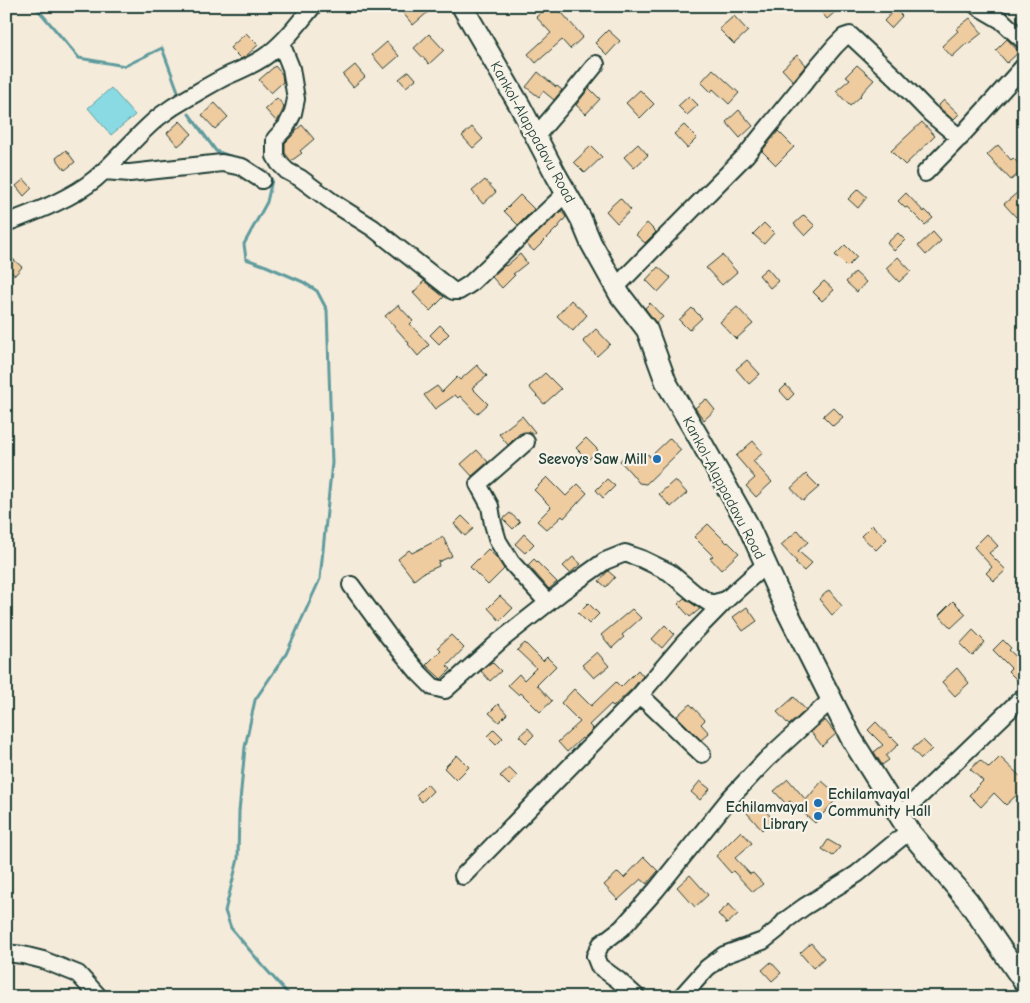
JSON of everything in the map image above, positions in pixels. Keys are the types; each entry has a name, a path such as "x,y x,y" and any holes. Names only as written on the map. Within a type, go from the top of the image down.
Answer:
{"main road":[{"name":"Kankol-Alappadavu Road","path":"462,6 536,136 616,287 647,330 666,382 747,523 851,738 904,824 968,901 1024,982"}],"street":[{"path":"6,223 78,191 104,171 161,115 204,88 265,57 281,43 313,6"},
{"path":"978,7 1001,20 1024,41"},
{"path":"616,287 746,154 835,46 850,34 930,113 960,138"},
{"path":"281,43 291,68 296,99 293,114 286,127 275,139 275,156 279,163 287,171 373,228 453,291 459,291 470,284 566,193"},
{"path":"536,136 596,64"},
{"path":"926,173 1024,66"},
{"path":"104,171 130,173 222,163 242,167 262,180"},
{"path":"526,442 478,484 490,506 492,524 498,541 511,562 548,603"},
{"path":"350,585 418,672 433,687 445,690 501,640 548,603 605,561 625,553 669,572 694,593 711,604 726,600"},
{"path":"463,876 640,695 684,643 726,600 766,564"},
{"path":"640,695 702,754"},
{"path":"681,997 707,968 724,955 763,941 804,906 857,874 1024,696"},
{"path":"637,997 599,966 595,956 601,944 622,928 742,785 766,760 831,700"},
{"path":"6,953 44,960 78,974 99,997"}],"water":[{"path":"111,88 135,115 111,135 88,108"}],"building":[{"path":"397,6 423,6 428,12 413,25"},
{"path":"549,6 556,6 583,37 570,49 562,40 536,63 528,54 551,33 536,17"},
{"path":"816,6 842,6 827,19"},
{"path":"895,9 902,16 891,28 884,21"},
{"path":"734,16 748,31 734,44 719,29"},
{"path":"970,18 982,33 967,43 952,57 942,46 958,31 956,29"},
{"path":"608,30 620,41 607,55 595,43"},
{"path":"246,33 258,45 241,59 230,48"},
{"path":"429,34 444,50 429,64 414,48"},
{"path":"1007,39 1019,52 1007,63 996,50"},
{"path":"387,42 399,56 384,69 372,55"},
{"path":"797,55 806,65 793,81 782,69"},
{"path":"355,65 365,77 353,87 343,75"},
{"path":"857,65 874,80 850,106 836,91 850,79 846,76"},
{"path":"275,66 282,74 283,82 271,93 259,80"},
{"path":"713,69 739,93 729,104 713,89 711,92 701,82"},
{"path":"409,71 416,79 406,87 399,79"},
{"path":"538,72 562,90 554,100 543,91 539,97 526,87"},
{"path":"589,88 600,99 586,114 576,105"},
{"path":"640,90 654,104 640,118 626,103"},
{"path":"689,96 698,105 687,115 678,106"},
{"path":"277,98 284,106 277,122 265,109"},
{"path":"944,100 959,114 953,120 938,106"},
{"path":"215,103 228,117 215,129 202,115"},
{"path":"739,110 753,126 740,138 726,122"},
{"path":"180,121 192,134 178,146 167,133"},
{"path":"922,122 935,136 905,165 891,151"},
{"path":"302,125 314,139 300,151 302,153 291,161 285,153 285,143"},
{"path":"684,125 697,138 687,148 674,134"},
{"path":"472,127 483,139 473,148 462,136"},
{"path":"778,131 794,147 776,165 762,151"},
{"path":"638,144 648,155 634,168 624,157"},
{"path":"998,145 1011,160 1013,158 1024,169 1011,180 987,155"},
{"path":"591,146 602,157 585,173 574,162"},
{"path":"66,150 75,162 65,170 56,158"},
{"path":"24,179 32,188 24,196 16,186"},
{"path":"485,180 496,192 483,204 472,191"},
{"path":"858,189 867,197 858,208 848,199"},
{"path":"1018,192 1024,198 1024,221 1018,215 1016,217 1004,204"},
{"path":"906,193 924,212 925,210 933,218 925,225 898,201"},
{"path":"520,195 534,209 518,225 504,211"},
{"path":"620,198 631,210 617,223 606,211"},
{"path":"561,211 566,217 534,251 526,244"},
{"path":"804,215 815,226 805,236 794,224"},
{"path":"647,223 656,232 645,243 636,235"},
{"path":"764,223 774,233 764,244 753,234"},
{"path":"933,232 941,241 926,255 918,246"},
{"path":"898,233 905,240 894,251 887,243"},
{"path":"845,245 857,257 847,267 835,255"},
{"path":"6,253 22,267 15,275 6,268"},
{"path":"520,254 527,263 513,274 515,275 502,288 492,277"},
{"path":"722,255 737,272 722,285 706,268"},
{"path":"898,257 911,271 899,282 886,268"},
{"path":"658,267 671,278 658,292 646,280"},
{"path":"767,268 778,281 770,288 759,275"},
{"path":"855,272 866,282 857,292 846,282"},
{"path":"424,281 444,297 430,311 413,293"},
{"path":"824,281 834,290 822,301 813,292"},
{"path":"571,300 587,315 573,331 557,316"},
{"path":"650,303 663,317 656,323 645,308"},
{"path":"398,305 413,321 410,324 429,345 418,356 385,316"},
{"path":"737,307 753,324 736,339 720,322"},
{"path":"692,308 702,318 689,330 679,320"},
{"path":"440,325 449,334 439,344 430,335"},
{"path":"596,329 610,344 597,356 583,341"},
{"path":"747,360 760,374 749,384 736,369"},
{"path":"477,365 487,376 472,388 488,404 477,414 460,396 458,398 455,395 435,409 424,395 437,386 442,392 457,377 460,380"},
{"path":"545,373 561,389 544,404 529,387"},
{"path":"786,385 794,394 788,400 780,391"},
{"path":"706,399 715,410 704,420 695,408"},
{"path":"833,407 843,417 833,426 823,416"},
{"path":"522,416 535,432 532,434 524,432 519,434 508,445 499,434"},
{"path":"586,438 598,450 588,460 576,448"},
{"name":"Seevoys Saw Mill","path":"670,438 681,450 646,484 639,483 620,461 627,453 638,463 648,454 650,457"},
{"path":"753,441 763,453 753,461 772,482 756,497 746,486 755,478 736,456"},
{"path":"477,450 488,462 472,476 461,464"},
{"path":"806,474 819,487 803,501 791,488"},
{"path":"547,477 566,496 578,484 587,493 564,518 562,516 547,530 537,521 551,507 534,490"},
{"path":"607,479 615,486 603,498 596,490"},
{"path":"675,480 687,493 671,507 659,494"},
{"path":"510,513 520,522 513,529 503,519"},
{"path":"462,516 474,528 465,536 454,524"},
{"path":"708,524 739,553 721,570 710,558 713,556 694,537"},
{"path":"872,525 887,539 876,550 861,536"},
{"path":"798,530 808,542 798,551 812,563 804,571 781,545"},
{"path":"524,534 534,544 525,553 515,544"},
{"path":"987,534 998,546 989,553 1006,570 994,581 986,573 992,567 974,547"},
{"path":"443,537 452,556 438,562 439,566 423,573 414,580 398,559 409,550 412,553"},
{"path":"488,549 504,569 488,585 470,567"},
{"path":"573,557 581,564 570,573 563,566"},
{"path":"534,559 557,582 549,589 528,565"},
{"path":"608,571 615,577 606,587 599,581"},
{"path":"829,590 842,606 832,615 819,599"},
{"path":"500,596 513,608 500,621 488,608"},
{"path":"684,598 700,609 690,617 678,604"},
{"path":"953,601 966,614 951,628 939,615"},
{"path":"588,603 599,614 589,624 578,613"},
{"path":"747,607 757,621 743,631 733,617"},
{"path":"632,609 641,618 622,635 624,637 612,648 601,635"},
{"path":"665,625 674,634 662,648 652,639"},
{"path":"973,630 985,642 972,656 960,644"},
{"path":"451,635 464,648 447,666 451,669 441,679 426,665 441,650 438,647"},
{"path":"1003,640 1011,648 1009,650 1024,664 1024,678 1019,682 1008,671 1011,668 993,650"},
{"path":"525,643 543,661 547,657 556,666 537,685 552,701 540,712 521,693 519,695 508,685 519,674 524,680 536,668 517,650"},
{"path":"597,652 609,666 594,678 582,665"},
{"path":"492,662 501,671 490,681 481,671"},
{"path":"957,668 969,683 955,696 942,682"},
{"path":"638,670 643,676 633,688 613,707 611,704 589,725 593,729 567,752 558,742 580,722 561,703 574,689 591,706 616,682 621,687"},
{"path":"794,697 806,710 789,725 777,712"},
{"path":"498,704 507,714 499,722 489,713"},
{"path":"690,704 705,720 701,724 709,733 701,740 677,716"},
{"path":"825,720 836,734 822,746 811,732"},
{"path":"876,722 899,744 886,756 889,760 882,765 874,752 883,745 868,730"},
{"path":"528,728 534,735 526,743 519,736"},
{"path":"494,729 503,738 496,745 487,736"},
{"path":"923,740 932,749 921,759 912,749"},
{"path":"457,755 469,767 456,780 444,768"},
{"path":"1000,757 1024,780 1024,788 1006,805 994,793 981,807 969,795 983,781 970,769 980,760 989,768"},
{"path":"509,768 517,776 509,785 500,776"},
{"name":"Echilamvayal Community Hall","path":"788,779 806,800 822,781 839,796 815,823 790,801 786,804 774,791"},
{"path":"700,781 710,789 700,800 691,792"},
{"path":"427,784 433,791 422,802 416,795"},
{"path":"758,803 773,819 762,830 747,813"},
{"path":"741,831 752,843 735,858 750,874 753,873 763,884 753,892 733,871 731,873 716,856"},
{"path":"828,840 840,847 833,856 822,849"},
{"path":"644,857 658,871 647,884 641,879 618,900 604,885 618,872 624,878"},
{"path":"690,875 708,895 695,907 677,887"},
{"path":"729,904 738,914 727,924 718,914"},
{"path":"811,943 824,958 813,968 800,953"},
{"path":"771,962 781,973 772,981 762,970"}],"waterway":[{"path":"35,6 79,58 125,66 162,48 179,94"},
{"path":"189,114 216,151 235,158"},
{"path":"266,175 272,180 267,202 244,244 246,259 303,282 317,291 327,310 332,463 320,579 286,654 255,700 245,747 239,812 238,859 225,911 231,928 291,997"}],"place":[{"name":"Seevoys Saw Mill","path":"657,459"},
{"name":"Echilamvayal Community Hall","path":"818,803"},
{"name":"Echilamvayal Library","path":"818,816"}]}
